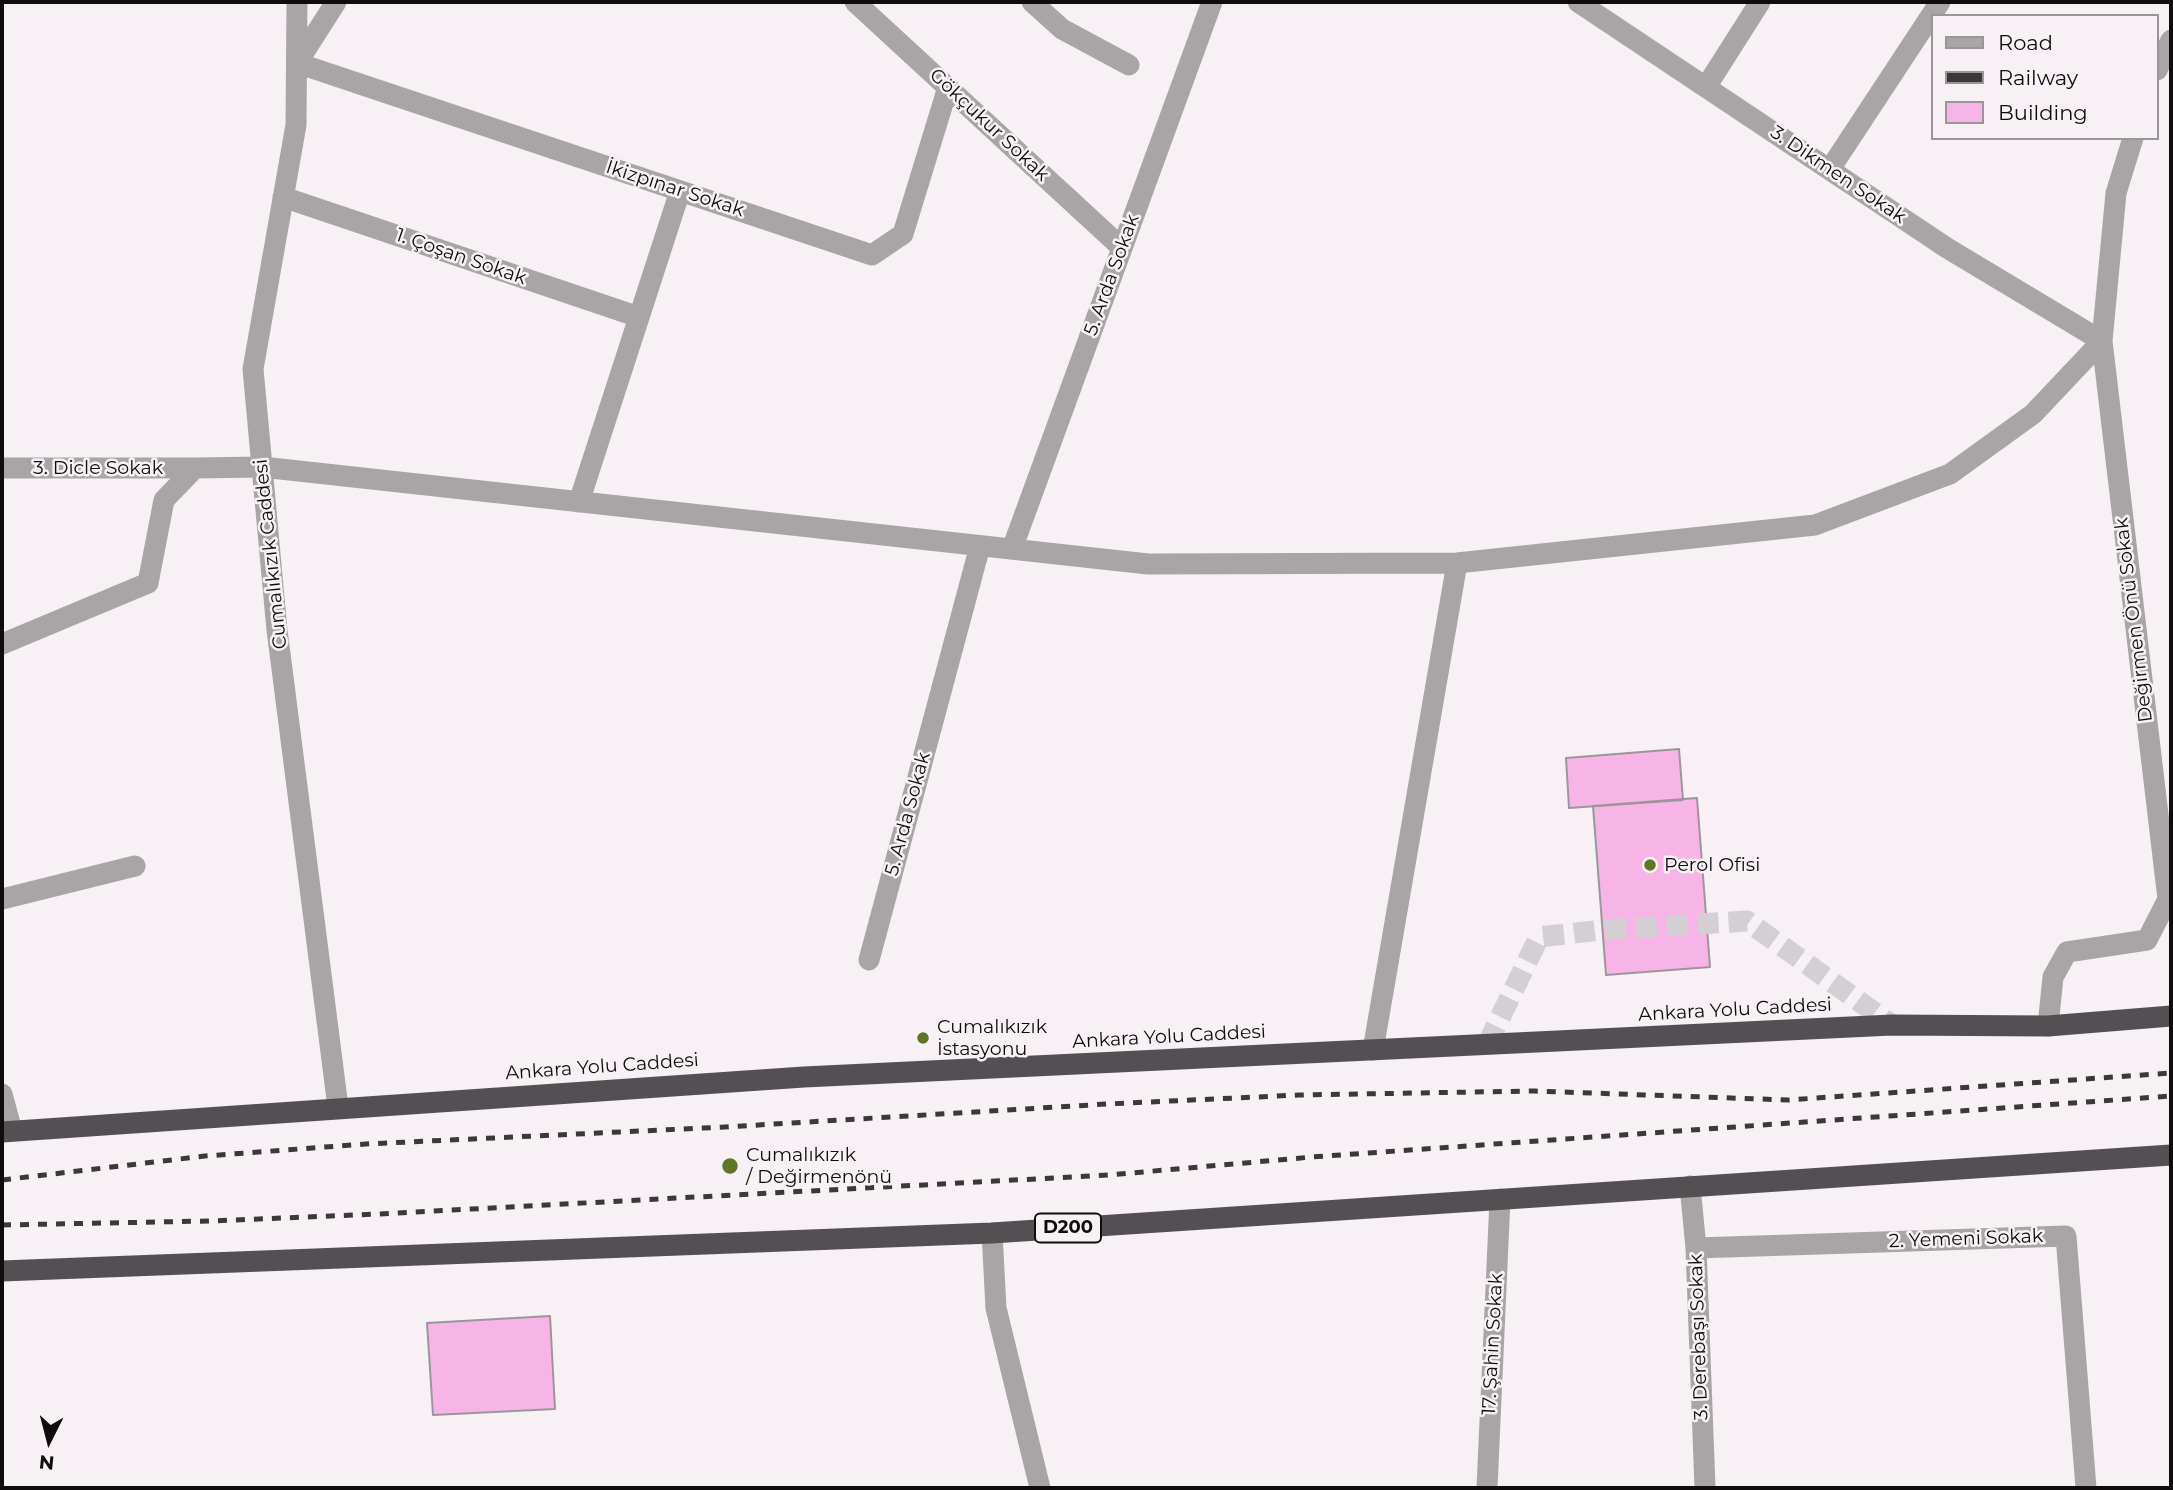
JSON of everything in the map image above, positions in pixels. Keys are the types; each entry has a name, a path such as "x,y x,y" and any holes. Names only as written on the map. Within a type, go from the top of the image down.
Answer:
{"highway":[{"name":"Ankara Yolu Caddesi","path":"7,1132 338,1107 804,1077 1892,1025 2048,1026 2171,1016"},
{"name":"D200","path":"2,1271 992,1233 2171,1155"}],"street":[{"name":"Cumalıkızık Caddesi","path":"297,2 296,125 253,369 279,643 338,1107"},
{"path":"298,63 336,2"},
{"name":"Gökçukur Sokak","path":"855,2 1122,248"},
{"path":"1032,2 1062,29 1129,65"},
{"name":"5. Arda Sokak","path":"1013,549 1212,2"},
{"name":"3. Dikmen Sokak","path":"1578,2 1947,248 2102,341"},
{"path":"1706,87 1760,2"},
{"path":"1830,169 1932,14"},
{"path":"2159,66 2171,40"},
{"name":"İkizpınar Sokak","path":"298,63 872,255 903,234 948,88"},
{"name":"Değirmen Önü Sokak","path":"2048,1026 2053,977 2067,952 2147,940 2168,899 2102,341 2116,193 2132,140"},
{"path":"579,502 680,191"},
{"name":"1. Çoşan Sokak","path":"283,197 639,317"},
{"name":"3. Dicle Sokak","path":"2,468 262,467 1148,564 1457,563 1815,525 1950,474 2033,414 2102,341"},
{"path":"2,644 148,583 164,500 195,468"},
{"name":"5. Arda Sokak","path":"869,960 980,546"},
{"path":"1373,1050 1457,563"},
{"path":"2,899 135,866"},
{"path":"2,1094 7,1132"},
{"name":"3. Derebaşı Sokak","path":"1690,1186 1696,1248 1705,1488"},
{"name":"17. Şahin Sokak","path":"1487,1488 1500,1199"},
{"path":"992,1233 996,1308 1040,1488"},
{"name":"2. Yemeni Sokak","path":"1696,1248 2066,1236 2086,1488"}],"building":[{"path":"1679,749 1683,800 1569,808 1566,758"},
{"name":"Perol Ofisi","path":"1697,798 1710,967 1606,975 1593,806"},
{"path":"550,1316 555,1409 433,1415 427,1323"}],"tunnel":[{"path":"1487,1045 1539,937 1747,921 1892,1025"}],"railway":[{"path":"2,1180 205,1156 366,1144 725,1127 1107,1104 1299,1095 1534,1091 1788,1100 2171,1073"},
{"path":"2,1225 378,1214 1109,1175 1312,1157 2171,1096"}],"place":[{"name":"Perol Ofisi","path":"1650,865"},
{"name":"Cumalıkızık İstasyonu","path":"923,1038"},
{"name":"Cumalıkızık / Değirmenönü","path":"730,1166"}]}
